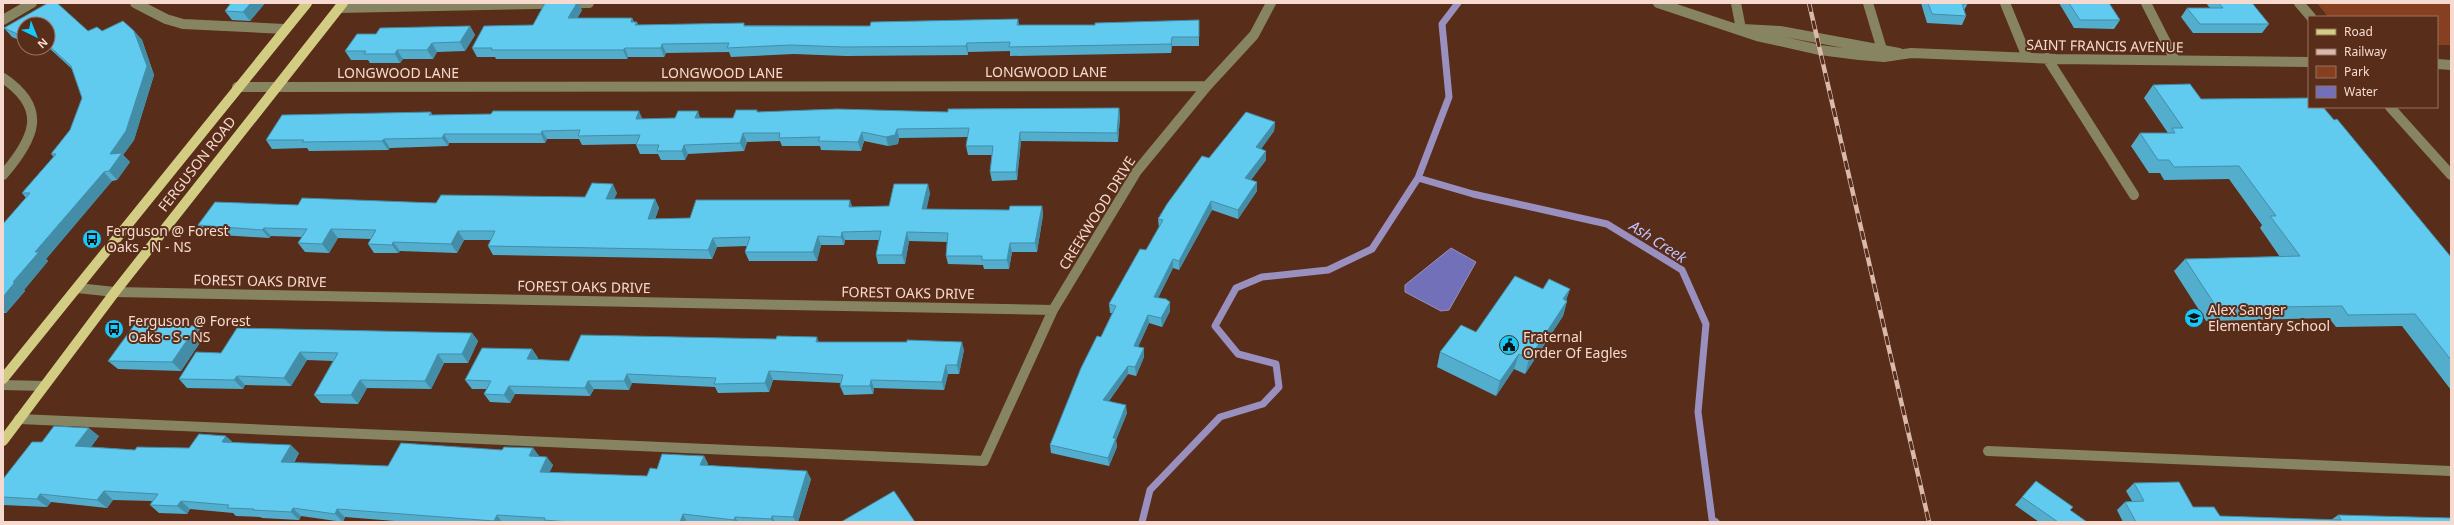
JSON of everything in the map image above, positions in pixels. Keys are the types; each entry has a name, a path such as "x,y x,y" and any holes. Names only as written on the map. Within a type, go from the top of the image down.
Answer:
{"main road":[{"name":"FERGUSON ROAD","path":"3,379 237,87 307,3"},
{"name":"FERGUSON ROAD","path":"3,441 115,292 341,5"}],"street":[{"path":"3,20 32,3"},
{"path":"135,3 166,18 183,24 210,27 285,29"},
{"path":"341,5 588,3"},
{"name":"CREEKWOOD DRIVE","path":"19,419 984,461 1053,310 1137,171 1207,86 1254,35 1271,3"},
{"name":"SAINT FRANCIS AVENUE","path":"1658,3 1741,29 1757,36 1820,50 1884,56 1900,53 2047,58 2308,62"},
{"path":"1736,3 1741,29"},
{"path":"1868,3 1884,56"},
{"path":"2005,3 2027,57"},
{"path":"2146,3 2175,60"},
{"path":"2299,3 2310,16"},
{"name":"SAINT FRANCIS AVENUE","path":"1741,29 1762,28 1842,43 1881,48 1900,53"},
{"path":"2047,58 2134,195"},
{"path":"2438,64 2451,65"},
{"path":"3,78 25,93 31,104 34,123 26,144 3,175"},
{"name":"LONGWOOD LANE","path":"237,87 1207,86"},
{"path":"2391,108 2451,175"},
{"name":"FOREST OAKS DRIVE","path":"77,288 115,292 1053,310"},
{"path":"3,385 44,386"},
{"path":"1988,451 2451,471"}],"green space":[{"path":"2317,3 2451,3 2451,45 2438,45 2438,16 2327,16"}],"water":[{"path":"1451,248 1476,262 1449,310 1441,311 1405,292 1405,285"}],"building":[{"path":"48,3 57,3 88,31 97,27 102,31 123,21 134,31 147,66 126,131 110,154 122,153 109,171 104,172 35,252 39,252 13,282 15,282 3,297 3,224 30,193 22,193 56,154 51,154 70,130 82,98 71,66 56,52 56,16 25,16"},
{"path":"231,3 251,3 243,12 225,11"},
{"path":"545,3 577,3 568,18 632,18 631,22 637,22 635,25 744,23 744,26 870,26 871,22 1018,19 1017,25 1095,25 1095,23 1199,20 1199,37 1172,37 1171,44 1009,47 1010,42 967,43 966,46 844,47 791,45 727,48 729,43 662,44 661,48 625,48 623,50 491,50 492,48 472,48 484,26 533,25"},
{"path":"1928,3 1966,3 1967,5 1962,4 1966,16 1932,14"},
{"path":"2069,3 2109,3 2120,20 2080,20"},
{"path":"2219,3 2252,3 2269,24 2200,24 2187,8 2223,8"},
{"path":"16,21 16,33 4,28"},
{"path":"470,26 460,42 432,43 427,50 397,50 395,54 364,54 366,51 345,51 357,34 376,34 380,28"},
{"path":"2190,84 2201,99 2308,98 2308,108 2324,108 2334,120 2337,119 2451,257 2451,360 2415,314 2348,315 2342,306 2217,308 2185,259 2300,256 2270,216 2276,216 2239,166 2174,167 2169,160 2158,160 2140,133 2175,133 2172,128 2183,128 2153,85"},
{"path":"1119,108 1117,133 1020,132 1016,172 990,172 993,146 966,146 969,128 897,129 895,135 886,137 862,132 858,142 818,141 820,137 779,138 780,133 743,133 740,143 684,145 682,151 657,151 659,145 636,145 640,135 578,136 580,130 542,131 541,134 444,134 442,138 384,139 382,141 302,142 304,140 266,140 282,115 431,112 429,115 491,114 493,111 639,111 636,119 675,118 678,111 698,111 695,118 733,118 736,110 757,110 757,112 837,109 948,112 948,109"},
{"path":"1246,112 1275,122 1256,147 1266,151 1245,178 1257,182 1238,210 1211,201 1179,261 1173,259 1154,297 1166,299 1170,302 1161,318 1148,315 1134,346 1144,348 1135,367 1128,366 1103,400 1126,405 1113,438 1116,438 1108,458 1050,445 1081,368 1097,336 1101,337 1116,306 1109,304 1140,249 1146,250 1163,220 1158,219 1167,204 1202,156 1209,158"},
{"path":"592,183 613,184 606,199 655,199 648,219 690,218 696,200 850,200 849,207 889,206 894,184 928,184 922,209 1009,210 1010,206 1042,206 1035,243 1010,243 1007,260 982,260 982,256 946,256 948,233 907,232 902,255 876,255 881,231 842,232 841,237 818,236 813,252 745,252 750,237 713,238 708,250 488,246 495,231 458,231 451,244 393,242 392,245 368,244 376,230 331,229 322,244 298,243 307,229 264,228 262,230 198,225 215,202 298,205 302,198 436,203 441,195 585,197"},
{"name":"Fraternal Order Of Eagles","path":"1515,276 1543,289 1549,279 1570,289 1563,299 1567,301 1529,359 1519,354 1500,381 1440,352 1461,325 1476,332"},
{"path":"135,324 197,326 172,362 108,361"},
{"path":"237,328 472,333 462,354 438,354 425,381 360,380 351,395 314,395 338,353 300,352 284,378 237,376 234,380 179,379 196,352 221,353"},
{"path":"581,335 776,339 777,336 817,337 816,342 907,342 907,340 962,342 957,365 946,365 942,382 871,380 870,386 840,386 843,375 769,371 765,383 714,384 716,378 627,374 624,381 588,381 585,388 509,386 504,395 484,394 491,381 465,380 482,348 532,349 527,359 569,361"},
{"path":"54,426 89,428 75,446 135,450 137,447 189,448 199,434 226,436 222,442 291,445 281,462 388,466 401,443 502,450 504,447 533,448 529,456 547,457 540,472 647,476 650,468 657,469 662,454 704,456 700,465 807,471 793,517 772,516 771,519 735,517 734,520 683,514 680,522 569,522 544,520 545,518 497,515 494,521 337,509 335,514 293,508 291,512 253,510 254,509 227,508 229,505 181,501 177,506 150,505 158,494 104,491 97,500 40,494 37,499 3,497 3,479 32,442 42,442"},
{"path":"2036,481 2073,507 2070,510 2087,522 2058,522 2022,497"},
{"path":"2179,482 2193,507 2214,507 2220,516 2341,520 2338,515 2451,518 2451,522 2136,522 2125,502 2144,501 2134,483"},
{"path":"894,491 915,522 841,522"}],"waterway":[{"path":"1418,178 1449,97 1442,24 1458,3"},
{"path":"1142,522 1150,490 1220,417 1263,404 1279,387 1276,364 1238,354 1215,326 1236,288 1262,277 1328,270 1372,249 1418,178"},
{"name":"Ash Creek","path":"1418,178 1473,194 1607,224 1682,270 1706,324 1698,412 1712,519 1716,522"}],"railway":[{"path":"1809,3 1929,522"}],"place":[{"name":"Ferguson @ Forest Oaks - N - NS","path":"92,239"},
{"name":"Alex Sanger Elementary School","path":"2194,318"},
{"name":"Ferguson @ Forest Oaks - S - NS","path":"114,329"},
{"name":"Fraternal Order Of Eagles","path":"1509,345"}]}
